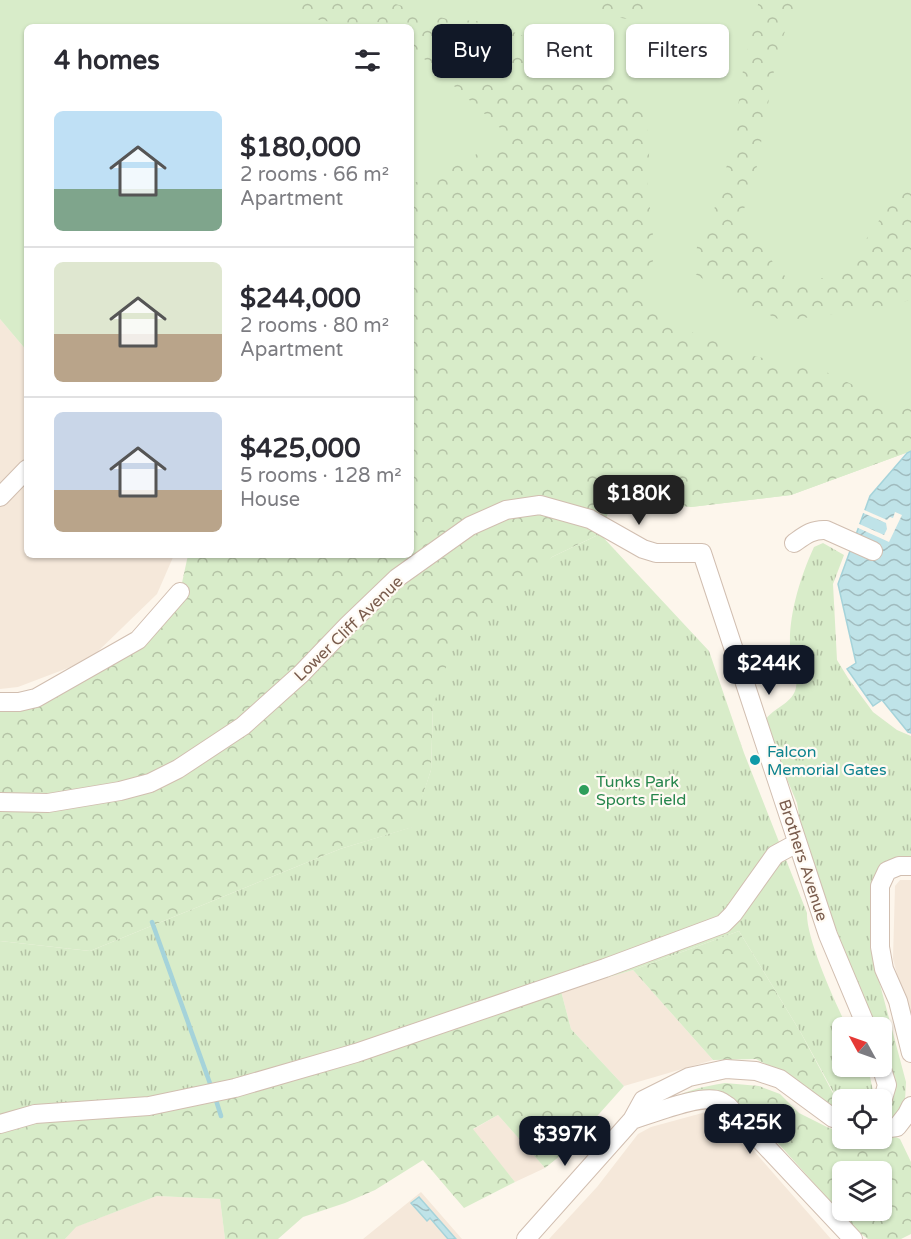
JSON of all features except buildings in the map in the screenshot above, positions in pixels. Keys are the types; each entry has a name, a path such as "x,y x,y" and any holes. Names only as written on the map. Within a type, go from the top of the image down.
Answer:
{"street":[{"path":"0,497 24,472"},
{"name":"Lower Cliff Avenue","path":"0,802 48,803 120,791 150,783 178,769 243,726 301,674 398,578 470,526 506,510 540,505 590,519 656,553 702,553"},
{"path":"794,543 809,532 818,529 826,530 873,551"},
{"name":"Brothers Avenue","path":"702,553 828,935 862,1017"},
{"path":"0,702 19,702 36,698 138,640 180,592"},
{"path":"0,1124 35,1114 149,1106 235,1088 356,1053 605,969 723,924 733,914 775,855 797,843"},
{"path":"911,866 899,866 887,871 880,886 880,947 884,969 898,1001 911,1053"},
{"path":"526,1239 632,1120 643,1100 689,1077 726,1069 756,1071 780,1079 832,1117"},
{"path":"632,1120 669,1107 708,1099 720,1100 853,1239"},
{"path":"892,1128 897,1127 908,1114 911,1106"}],"shaded area":[{"path":"0,319 24,347 24,558 173,558 157,594 89,660 18,687 0,689"},
{"path":"900,880 911,880 911,1028 893,959 895,886"},
{"path":"633,970 713,1060 624,1086 571,1029 561,991"},
{"path":"706,1112 726,1119 831,1239 549,1239 597,1187 638,1134 651,1127"},
{"path":"498,1115 545,1168 515,1182 472,1130"},
{"path":"421,1192 462,1239 363,1239"},
{"path":"157,1196 220,1199 225,1239 65,1239 75,1227"}],"green space":[{"path":"0,0 911,0 911,451 791,495 691,507 608,476 414,512 414,24 24,24 24,347 0,319"},
{"path":"289,0 388,0 447,19 495,24 432,24 432,66 414,50 414,24 338,23 319,20"},
{"path":"586,0 652,0 650,9 633,20 610,16"},
{"path":"759,0 796,0 777,54 754,182 741,217 756,232 776,268 793,283 836,276 858,251 911,174 911,300 862,310 782,321 721,291 694,273 698,238 715,207 733,144 743,70"},
{"path":"512,31 524,36 524,78 611,78 615,80 643,112 650,142 647,181 655,254 643,293 691,332 749,355 826,372 889,402 911,404 911,451 791,495 691,507 613,500 600,534 552,557 433,706 431,770 413,827 340,849 90,951 0,941 0,702 19,702 138,640 180,592 187,558 414,558 414,182 432,179 509,136 445,78 512,78"},
{"path":"600,534 709,651 744,753 807,913 816,954 842,1017 832,1017 832,1077 870,1077 873,1089 832,1090 801,1033 739,931 633,970 561,991 283,1086 136,1103 25,1121 0,1133 0,941 90,951 340,849 412,827 431,770 433,706 452,650 552,557"},
{"path":"823,543 844,555 833,584 837,660 873,712 897,730 911,736 911,861 872,888 870,947 889,1017 870,1017 837,937 801,828 797,803 768,734 766,719 795,691 796,674 790,650 790,633 800,582 814,547"},
{"path":"739,931 801,1033 832,1091 832,1107 779,1071 756,1059 713,1060 633,970"},
{"path":"561,991 571,1029 624,1086 566,1151 545,1168 498,1115 473,1129 515,1182 464,1208 423,1160 375,1190 303,1217 278,1239 225,1239 220,1199 157,1196 76,1227 65,1239 0,1239 0,1133 25,1121"},
{"path":"892,1030 906,1082 905,1101 895,1121 892,1121"},
{"path":"725,1083 759,1086 780,1094 799,1113 832,1129 832,1149 892,1149 892,1135 900,1139 911,1162 911,1234 901,1239 868,1239 848,1221 892,1221 892,1161 832,1161 832,1203 752,1114 728,1098 661,1106 683,1093"}],"water":[{"path":"911,451 911,733 882,700 873,706 847,669 856,663 838,584 870,496"},
{"path":"419,1197 456,1239 448,1239 430,1218 427,1221 411,1203"}],"pier":[{"path":"862,509 887,520 890,517 893,518 895,512 902,515 889,542 856,527 857,523 884,535 887,529 886,523 861,512"}],"waterway":[{"path":"152,922 212,1089"},
{"path":"215,1097 221,1116"}],"place":[{"name":"Falcon Memorial Gates","path":"755,760"},
{"name":"Tunks Park Sports Field","path":"584,790"}]}
